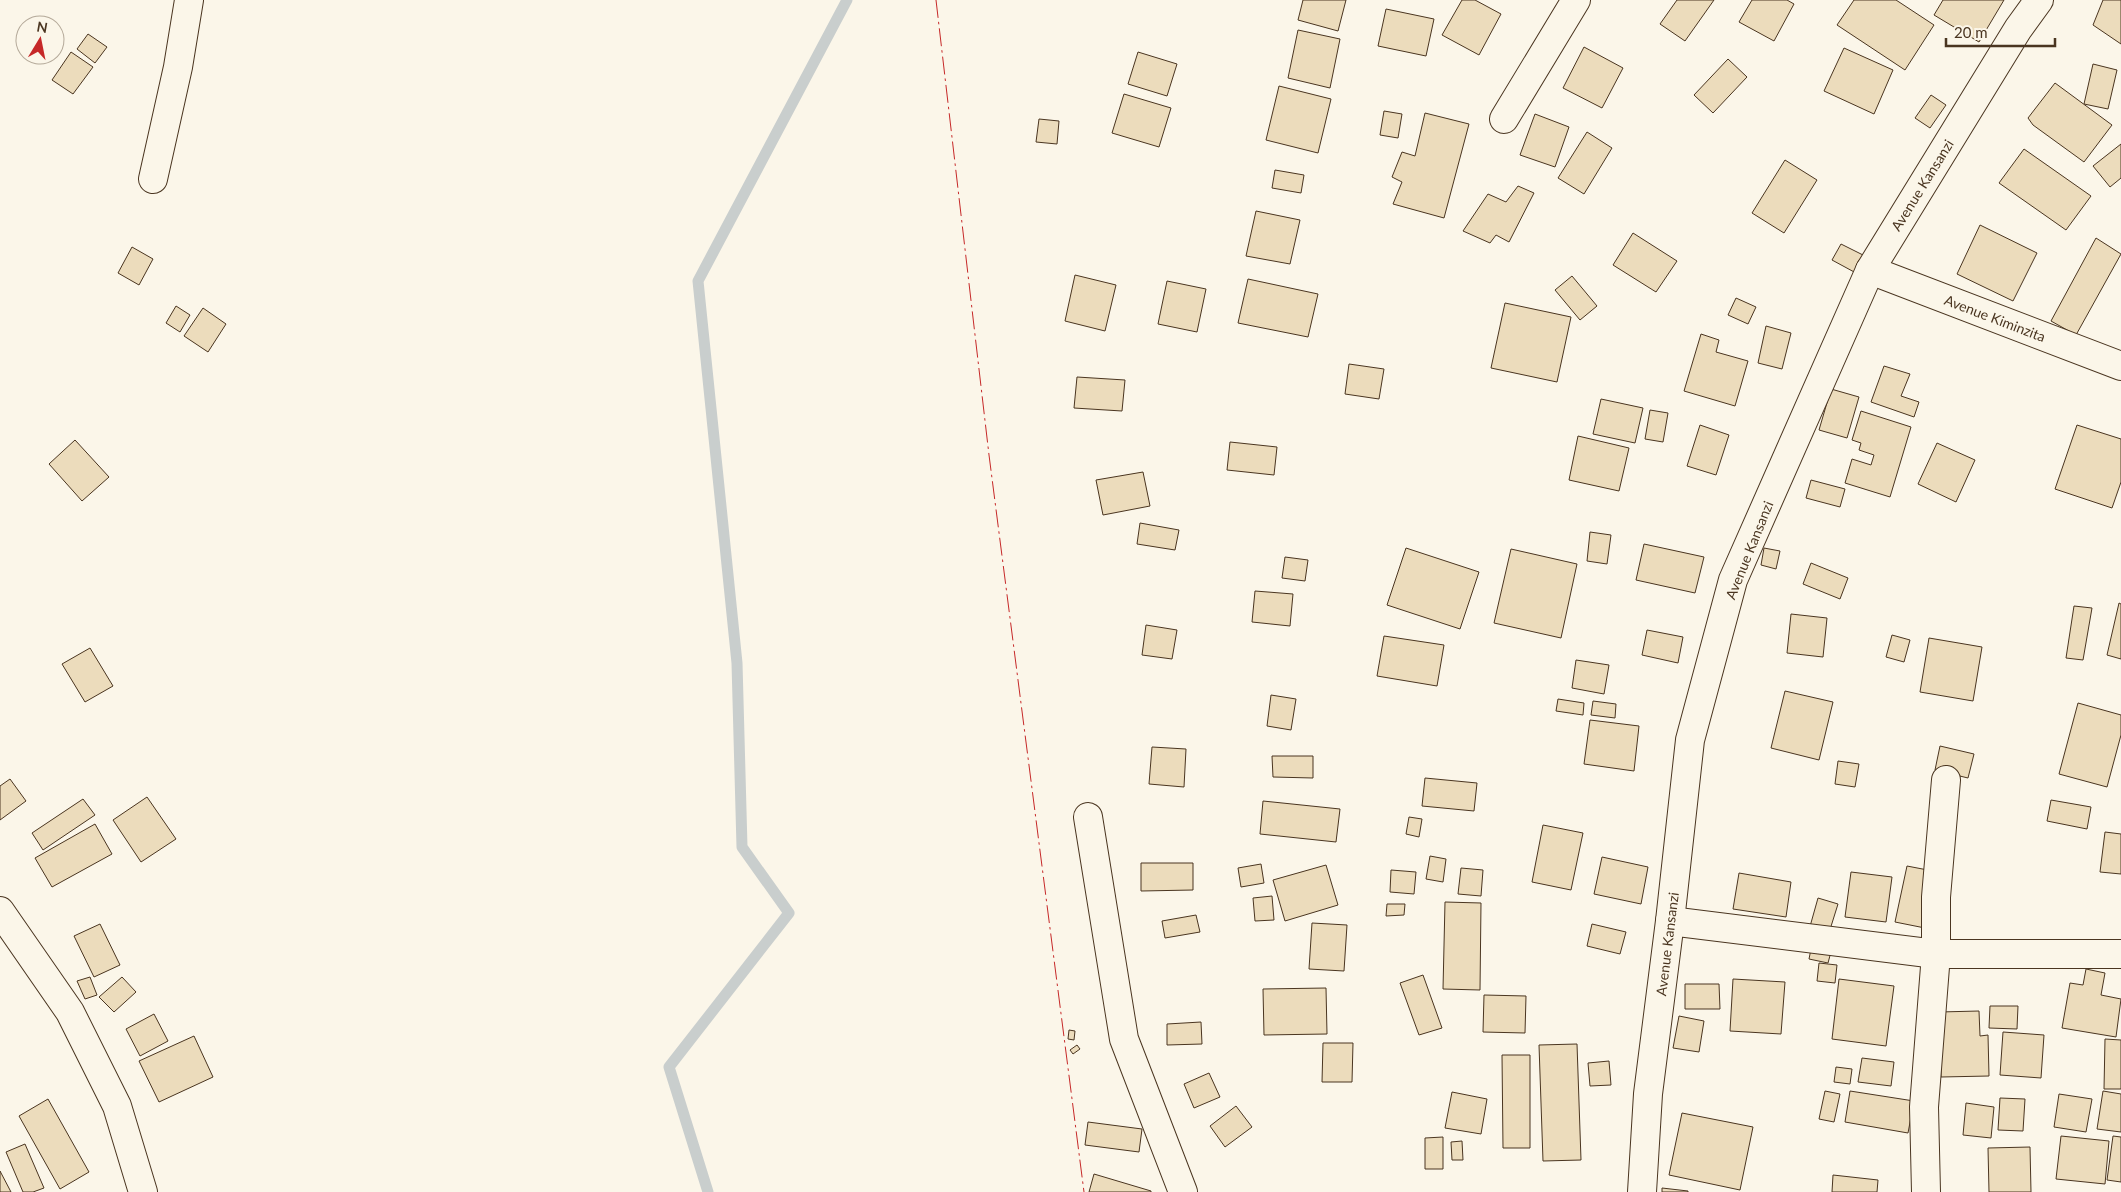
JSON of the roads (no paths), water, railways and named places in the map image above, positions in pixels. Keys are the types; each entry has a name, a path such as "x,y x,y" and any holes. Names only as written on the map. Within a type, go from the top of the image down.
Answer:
{"street":[{"path":"153,179 178,67 189,0"},
{"path":"1504,119 1576,0"},
{"name":"Avenue Kansanzi","path":"1642,1192 1648,1094 1690,740 1733,580 1870,270 2018,29 2039,0"},
{"name":"Avenue Kiminzita","path":"1870,270 2121,366"},
{"path":"1926,1192 1924,1107 1936,954 1936,897 1946,780"},
{"path":"1088,817 1124,1040 1182,1192"},
{"path":"0,911 74,1021 117,1106 143,1192"},
{"path":"1670,921 1936,954 2121,954"}],"waterway":[{"path":"708,1192 669,1067 789,913 742,847 737,663 698,281 847,0"}]}
